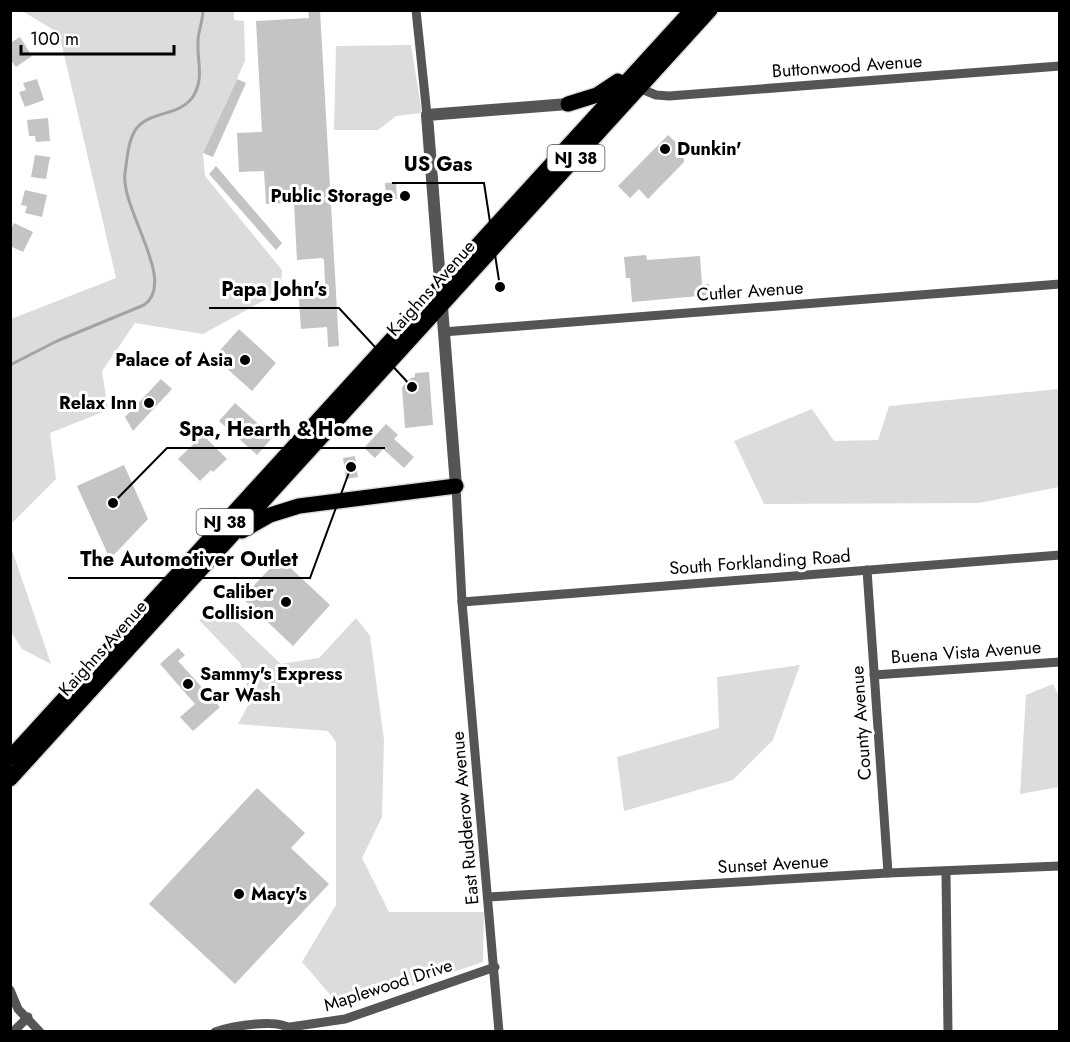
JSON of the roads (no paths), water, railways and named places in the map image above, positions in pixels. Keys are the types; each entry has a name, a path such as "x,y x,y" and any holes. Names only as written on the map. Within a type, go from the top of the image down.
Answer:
{"highway":[{"name":"Kaighns Avenue","path":"10,758 692,10"},
{"name":"Kaighns Avenue","path":"10,779 710,10"},
{"path":"568,104 603,92 655,51"},
{"path":"227,541 261,520 289,508 456,486"}],"street":[{"path":"416,10 427,115 456,486"},
{"name":"Buttonwood Avenue","path":"639,88 656,95 669,96 1059,66"},
{"path":"427,115 568,104"},
{"name":"Cutler Avenue","path":"443,332 1059,284"},
{"name":"East Rudderow Avenue","path":"456,486 462,602 499,1032"},
{"name":"South Forklanding Road","path":"462,602 1059,555"},
{"name":"County Avenue","path":"867,570 888,873"},
{"name":"Buena Vista Avenue","path":"874,675 1059,662"},
{"name":"Sunset Avenue","path":"488,897 888,873 1059,866"},
{"path":"946,872 948,1032"},
{"name":"Maplewood Drive","path":"215,1032 275,1023 292,1029 345,1019 495,967"},
{"path":"10,990 18,1009 40,1032"},
{"path":"13,1032 28,1017"}],"waterway":[{"path":"10,365 57,341 144,305 153,294 155,280 152,263 126,188 128,150 133,134 142,123 181,107 194,95 199,82 198,38 203,10"}],"place":[{"name":"Dunkin'","path":"665,149"},
{"name":"Public Storage","path":"405,196"},
{"name":"US Gas","path":"500,287"},
{"name":"Palace of Asia","path":"245,360"},
{"name":"Papa John's","path":"412,387"},
{"name":"Relax Inn","path":"149,403"},
{"name":"The Automotiver Outlet","path":"351,467"},
{"name":"Spa, Hearth & Home","path":"113,503"},
{"name":"Caliber Collision","path":"286,602"},
{"name":"Sammy's Express Car Wash","path":"188,684"},
{"name":"Macy's","path":"239,894"}]}
